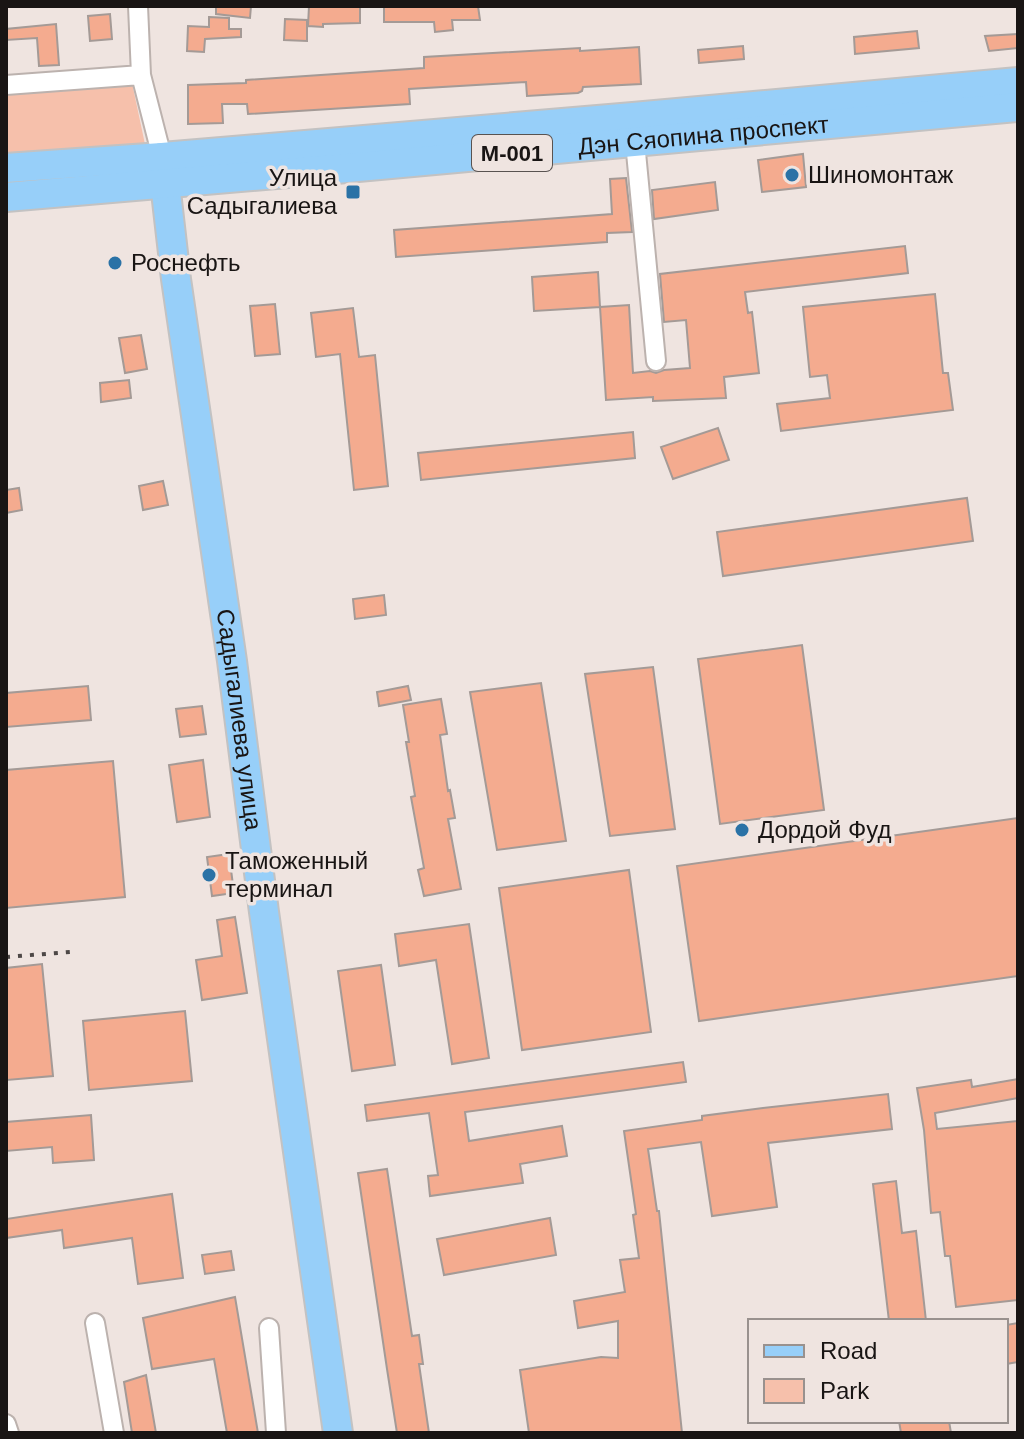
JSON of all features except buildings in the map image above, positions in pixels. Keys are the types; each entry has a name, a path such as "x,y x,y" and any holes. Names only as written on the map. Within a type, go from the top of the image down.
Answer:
{"main road":[{"name":"Дэн Сяопина проспект","path":"6,197 163,171 617,118 1018,82"},
{"name":"Дэн Сяопина проспект","path":"6,168 163,171 635,142 1018,107"},
{"name":"Садыгалиева улица","path":"163,171 338,1433"}],"street":[{"name":"Садыгалиева улица","path":"138,6 141,75 163,171"},
{"path":"6,85 141,75"},
{"path":"635,142 656,361"},
{"path":"95,1323 114,1433"},
{"path":"269,1328 276,1433"},
{"path":"6,1424 9,1433"}],"green space":[{"path":"132,83 146,149 6,163 6,95"}],"railway":[{"path":"6,957 70,952"}],"place":[{"name":"Шиномонтаж","path":"792,175"},
{"name":"Улица Садыгалиева","path":"353,192"},
{"name":"Роснефть","path":"115,263"},
{"name":"Дордой Фуд","path":"742,830"},
{"name":"Таможенный терминал","path":"209,875"}]}
